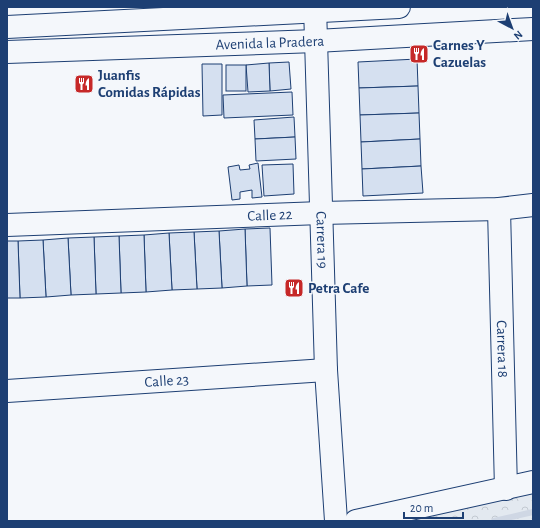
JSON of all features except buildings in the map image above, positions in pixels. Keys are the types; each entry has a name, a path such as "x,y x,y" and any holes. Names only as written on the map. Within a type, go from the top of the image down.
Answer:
{"street":[{"name":"Avenida la Pradera","path":"7,27 315,9 399,7"},
{"name":"Carrera 19","path":"315,9 326,370 336,521"},
{"name":"Avenida la Pradera","path":"7,52 316,42 533,29"},
{"name":"Calle 22","path":"7,226 322,213 499,209 533,205"},
{"name":"Carrera 18","path":"499,209 506,489"},
{"name":"Calle 23","path":"7,392 326,370"},
{"path":"356,521 533,482"}],"green space":[{"path":"533,482 533,521 356,521"}],"waterway":[{"path":"494,521 533,512"}],"place":[{"name":"Carnes Y Cazuelas","path":"419,54"},
{"name":"Juanfis Comidas Rápidas","path":"84,84"},
{"name":"Petra Cafe","path":"294,288"}]}
